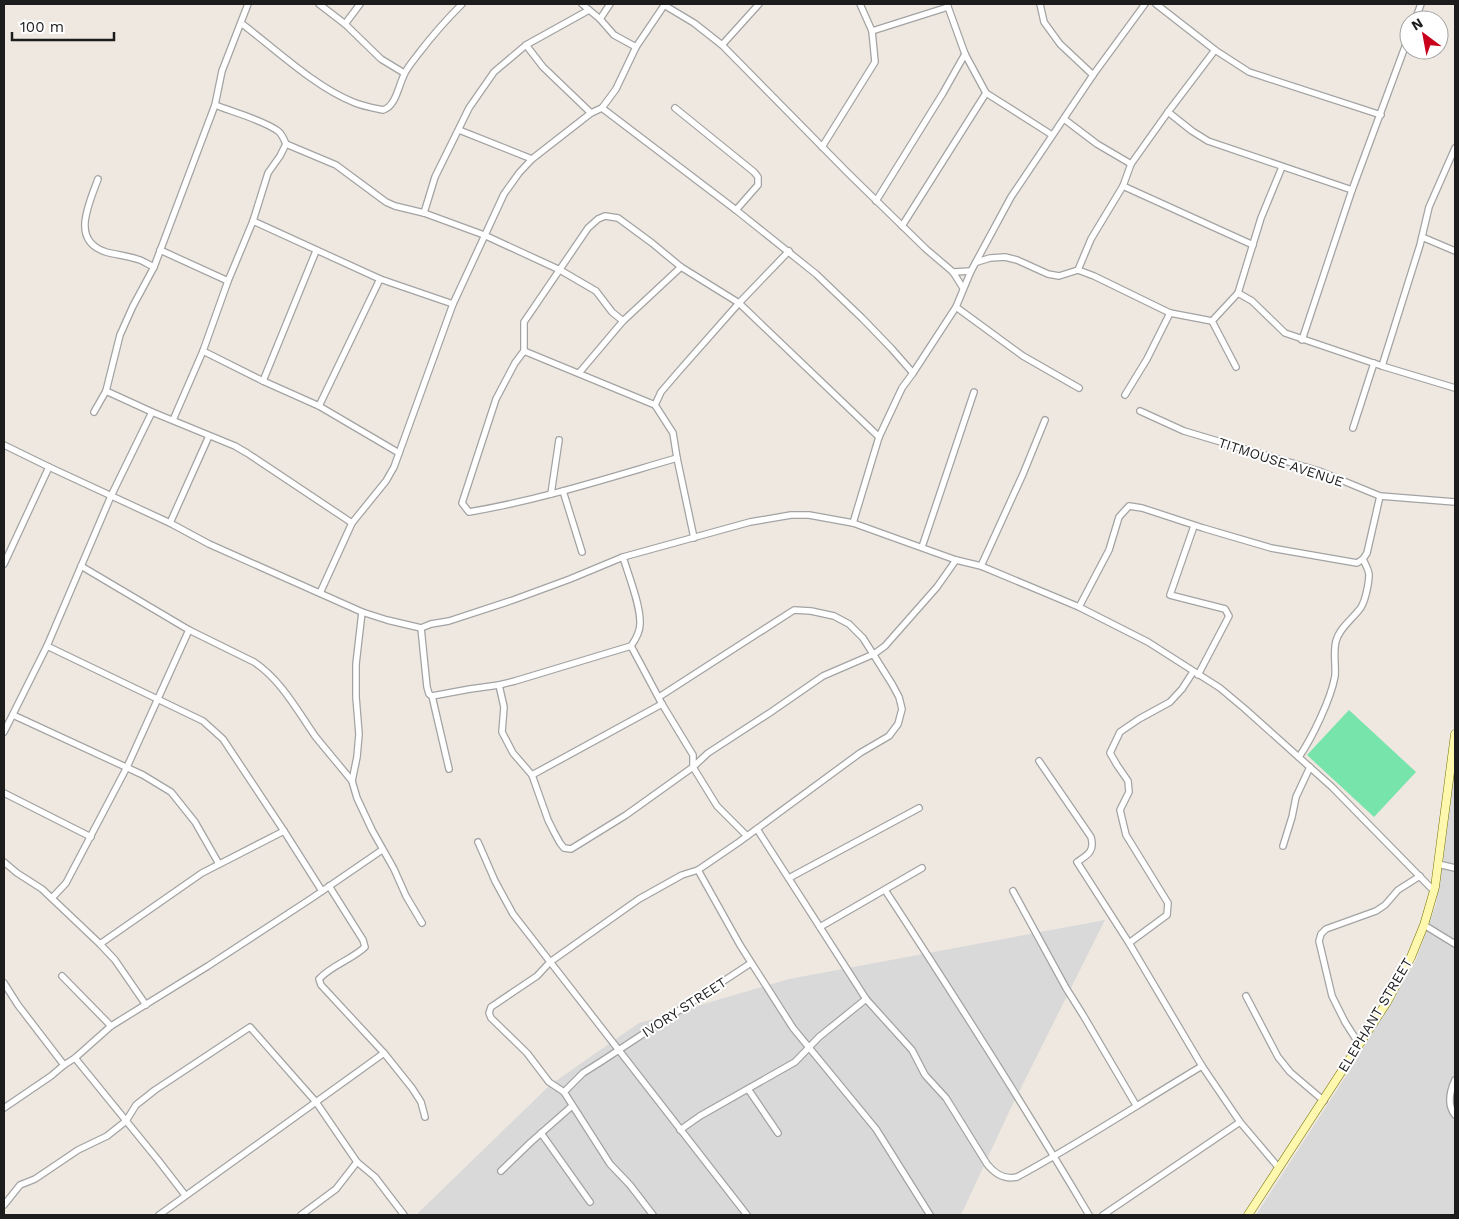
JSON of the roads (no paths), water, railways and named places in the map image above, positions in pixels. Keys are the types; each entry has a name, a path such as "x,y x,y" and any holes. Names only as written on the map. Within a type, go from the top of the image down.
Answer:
{"main road":[{"name":"ELEPHANT STREET","path":"1248,1215 1306,1124 1324,1101 1394,989 1411,957 1424,925 1434,891 1452,787 1455,734"}],"street":[{"path":"94,412 106,391 120,335 133,306 154,268 215,105 222,71 248,4"},
{"path":"318,4 345,24 381,59 404,73"},
{"path":"345,24 360,4"},
{"path":"241,23 316,82 354,102 383,110 387,109 394,100 404,73 433,35 462,4"},
{"path":"582,4 600,19 614,35 636,47"},
{"path":"600,19 610,4"},
{"path":"320,592 352,523 386,481 399,452 452,304 504,194 519,173 532,160 591,113 602,108 616,89 636,47 664,4 722,44 876,201 953,272 963,288"},
{"path":"722,44 759,4"},
{"path":"822,147 875,62 872,31 860,4"},
{"path":"1040,4 1044,22 1060,44 1093,75"},
{"path":"854,523 879,437 902,388 956,307 971,271 1011,197 1093,75 1145,4"},
{"path":"1156,4 1215,50 1249,72 1381,115"},
{"path":"872,31 947,5 965,54 986,93 1052,135"},
{"path":"424,213 435,177 470,108 494,72 526,45 589,10"},
{"path":"526,45 544,67 591,113"},
{"path":"1078,270 1091,239 1123,186 1131,164 1215,50"},
{"path":"876,201 965,54"},
{"path":"1302,340 1352,190 1400,60"},
{"path":"902,226 986,93"},
{"path":"215,105 263,123 278,131 286,144 336,165 386,202 424,213 484,235 560,270 596,292 612,312 623,321"},
{"path":"602,108 789,251 816,274 862,318 913,373"},
{"path":"675,108 758,177 758,185 736,210"},
{"path":"1168,112 1208,141 1352,190"},
{"path":"1064,119 1097,144 1131,164"},
{"path":"459,130 532,160"},
{"path":"173,420 203,351 228,281 253,221 268,173 286,144"},
{"path":"1382,366 1422,237 1429,207 1455,148"},
{"path":"1212,322 1238,293 1252,244 1282,167"},
{"path":"98,179 84,224 86,237 90,243 103,251 139,260 154,268"},
{"path":"1123,186 1252,244"},
{"path":"677,458 563,491 494,508 469,512 462,503 496,399 515,363 524,351 524,322 588,228 598,219 605,216 618,218 681,267 739,303 879,437"},
{"path":"253,221 380,279 452,304"},
{"path":"1422,237 1455,251"},
{"path":"160,250 228,281"},
{"path":"263,381 316,251"},
{"path":"655,405 661,392 739,303 789,251"},
{"path":"977,262 990,258 1004,257 1017,260 1048,274 1059,276 1078,270 1170,312 1212,322 1236,366"},
{"path":"579,373 623,321 681,267"},
{"path":"953,272 971,271"},
{"path":"320,406 380,279"},
{"path":"1238,293 1252,301 1285,333 1382,366 1455,388"},
{"path":"956,307 1023,356 1079,388"},
{"path":"1125,395 1148,359 1170,312"},
{"path":"203,351 263,381 320,406 399,452"},
{"path":"524,351 655,405 673,433 694,538"},
{"path":"1353,428 1374,363"},
{"path":"106,391 235,446 352,523"},
{"path":"922,548 974,392"},
{"name":"TITMOUSE AVENUE","path":"1140,411 1184,431 1319,471 1380,496 1455,502"},
{"path":"4,732 47,646 111,496 152,412"},
{"path":"981,566 1023,474 1045,420"},
{"path":"170,523 209,436"},
{"path":"551,494 559,440"},
{"path":"4,445 170,523 210,544 362,612 421,628 430,624 450,621 513,600 623,557 750,522 792,515 809,515 854,523 956,560 981,566 1079,607 1148,642 1220,688 1245,709 1332,787 1434,891"},
{"path":"4,564 50,467"},
{"path":"563,491 582,552"},
{"path":"1079,607 1109,550 1119,517 1129,506 1142,508 1194,526 1271,548 1357,563 1367,553 1380,496"},
{"path":"1129,943 1166,915 1168,903 1126,835 1120,810 1129,792 1128,781 1110,753 1120,732 1170,702 1196,673 1229,616 1225,609 1170,595 1194,526"},
{"path":"432,696 515,681 631,646 637,637 640,625 639,612 623,557"},
{"path":"1299,757 1308,744 1332,687 1335,674 1336,640 1345,625 1361,608 1369,574 1363,559"},
{"path":"499,685 504,707 502,732 513,753 532,775 548,820 560,844 564,848 571,848 626,814 693,767 708,753 823,676 874,654 886,646 937,587 956,560"},
{"path":"82,566 189,630 262,667 287,695 317,738 352,781 357,798 382,850 422,923"},
{"path":"653,1215 630,1185 610,1164 564,1092 546,1078 527,1052 498,1024 489,1013 491,1007 537,976 550,962 639,899 682,875 698,870 860,753 889,736 898,724 902,709 899,697 874,654 863,638 849,624 834,616 812,611 794,610 659,698"},
{"path":"352,781 359,734 356,664 362,612"},
{"path":"421,628 427,687 432,696 449,769"},
{"path":"52,898 66,883 127,767 159,700 189,630"},
{"path":"47,646 203,721 223,739 322,891"},
{"path":"631,646 662,704 693,755 693,767 718,806 747,836"},
{"path":"532,775 662,704"},
{"path":"13,714 127,767 155,781 171,792 195,822 219,864"},
{"path":"1039,761 1091,837 1093,844 1090,854 1077,862 1129,943 1202,1066 1240,1122 1279,1168"},
{"path":"1283,846 1296,797 1310,767"},
{"path":"4,793 91,836"},
{"path":"789,878 919,808"},
{"path":"757,829 866,999 912,1050 925,1076 946,1098 987,1164 1000,1176 1010,1179 1017,1177 1054,1157 1202,1066"},
{"path":"100,944 202,873 284,831"},
{"path":"478,842 494,881 510,910 747,1215"},
{"path":"4,1108 38,1086 75,1058 111,1026 330,886 382,850"},
{"path":"4,862 52,898 116,960 146,1005"},
{"path":"1438,864 1455,868"},
{"path":"820,927 922,868"},
{"path":"698,870 751,963 792,1028 876,1129 930,1215"},
{"path":"1359,1044 1332,996 1320,941 1321,934 1326,929 1376,911 1385,905 1398,890 1420,876"},
{"path":"330,886 363,940 365,947 324,974 319,979 321,985 384,1053 418,1095 425,1117"},
{"path":"885,890 1022,1104 1089,1215"},
{"path":"1014,891 1057,973 1136,1105"},
{"path":"1424,925 1455,944"},
{"name":"IVORY STREET","path":"564,1092 583,1073 751,963"},
{"path":"62,976 111,1026"},
{"path":"4,983 18,1005 64,1065"},
{"path":"1246,996 1278,1057 1290,1072 1324,1101"},
{"path":"680,1130 700,1116 795,1062 808,1047 866,999"},
{"path":"4,1205 20,1184 35,1179 78,1150 106,1136 126,1121 136,1105 155,1090 250,1027 316,1102 357,1162 375,1177 404,1215"},
{"path":"159,1215 384,1053"},
{"path":"75,1058 185,1195"},
{"path":"1455,1080 1450,1099 1451,1110 1455,1115"},
{"path":"748,1089 778,1133"},
{"path":"501,1170 572,1106"},
{"path":"1103,1215 1240,1122"},
{"path":"541,1133 590,1202"},
{"path":"301,1215 336,1189 357,1162"}]}
